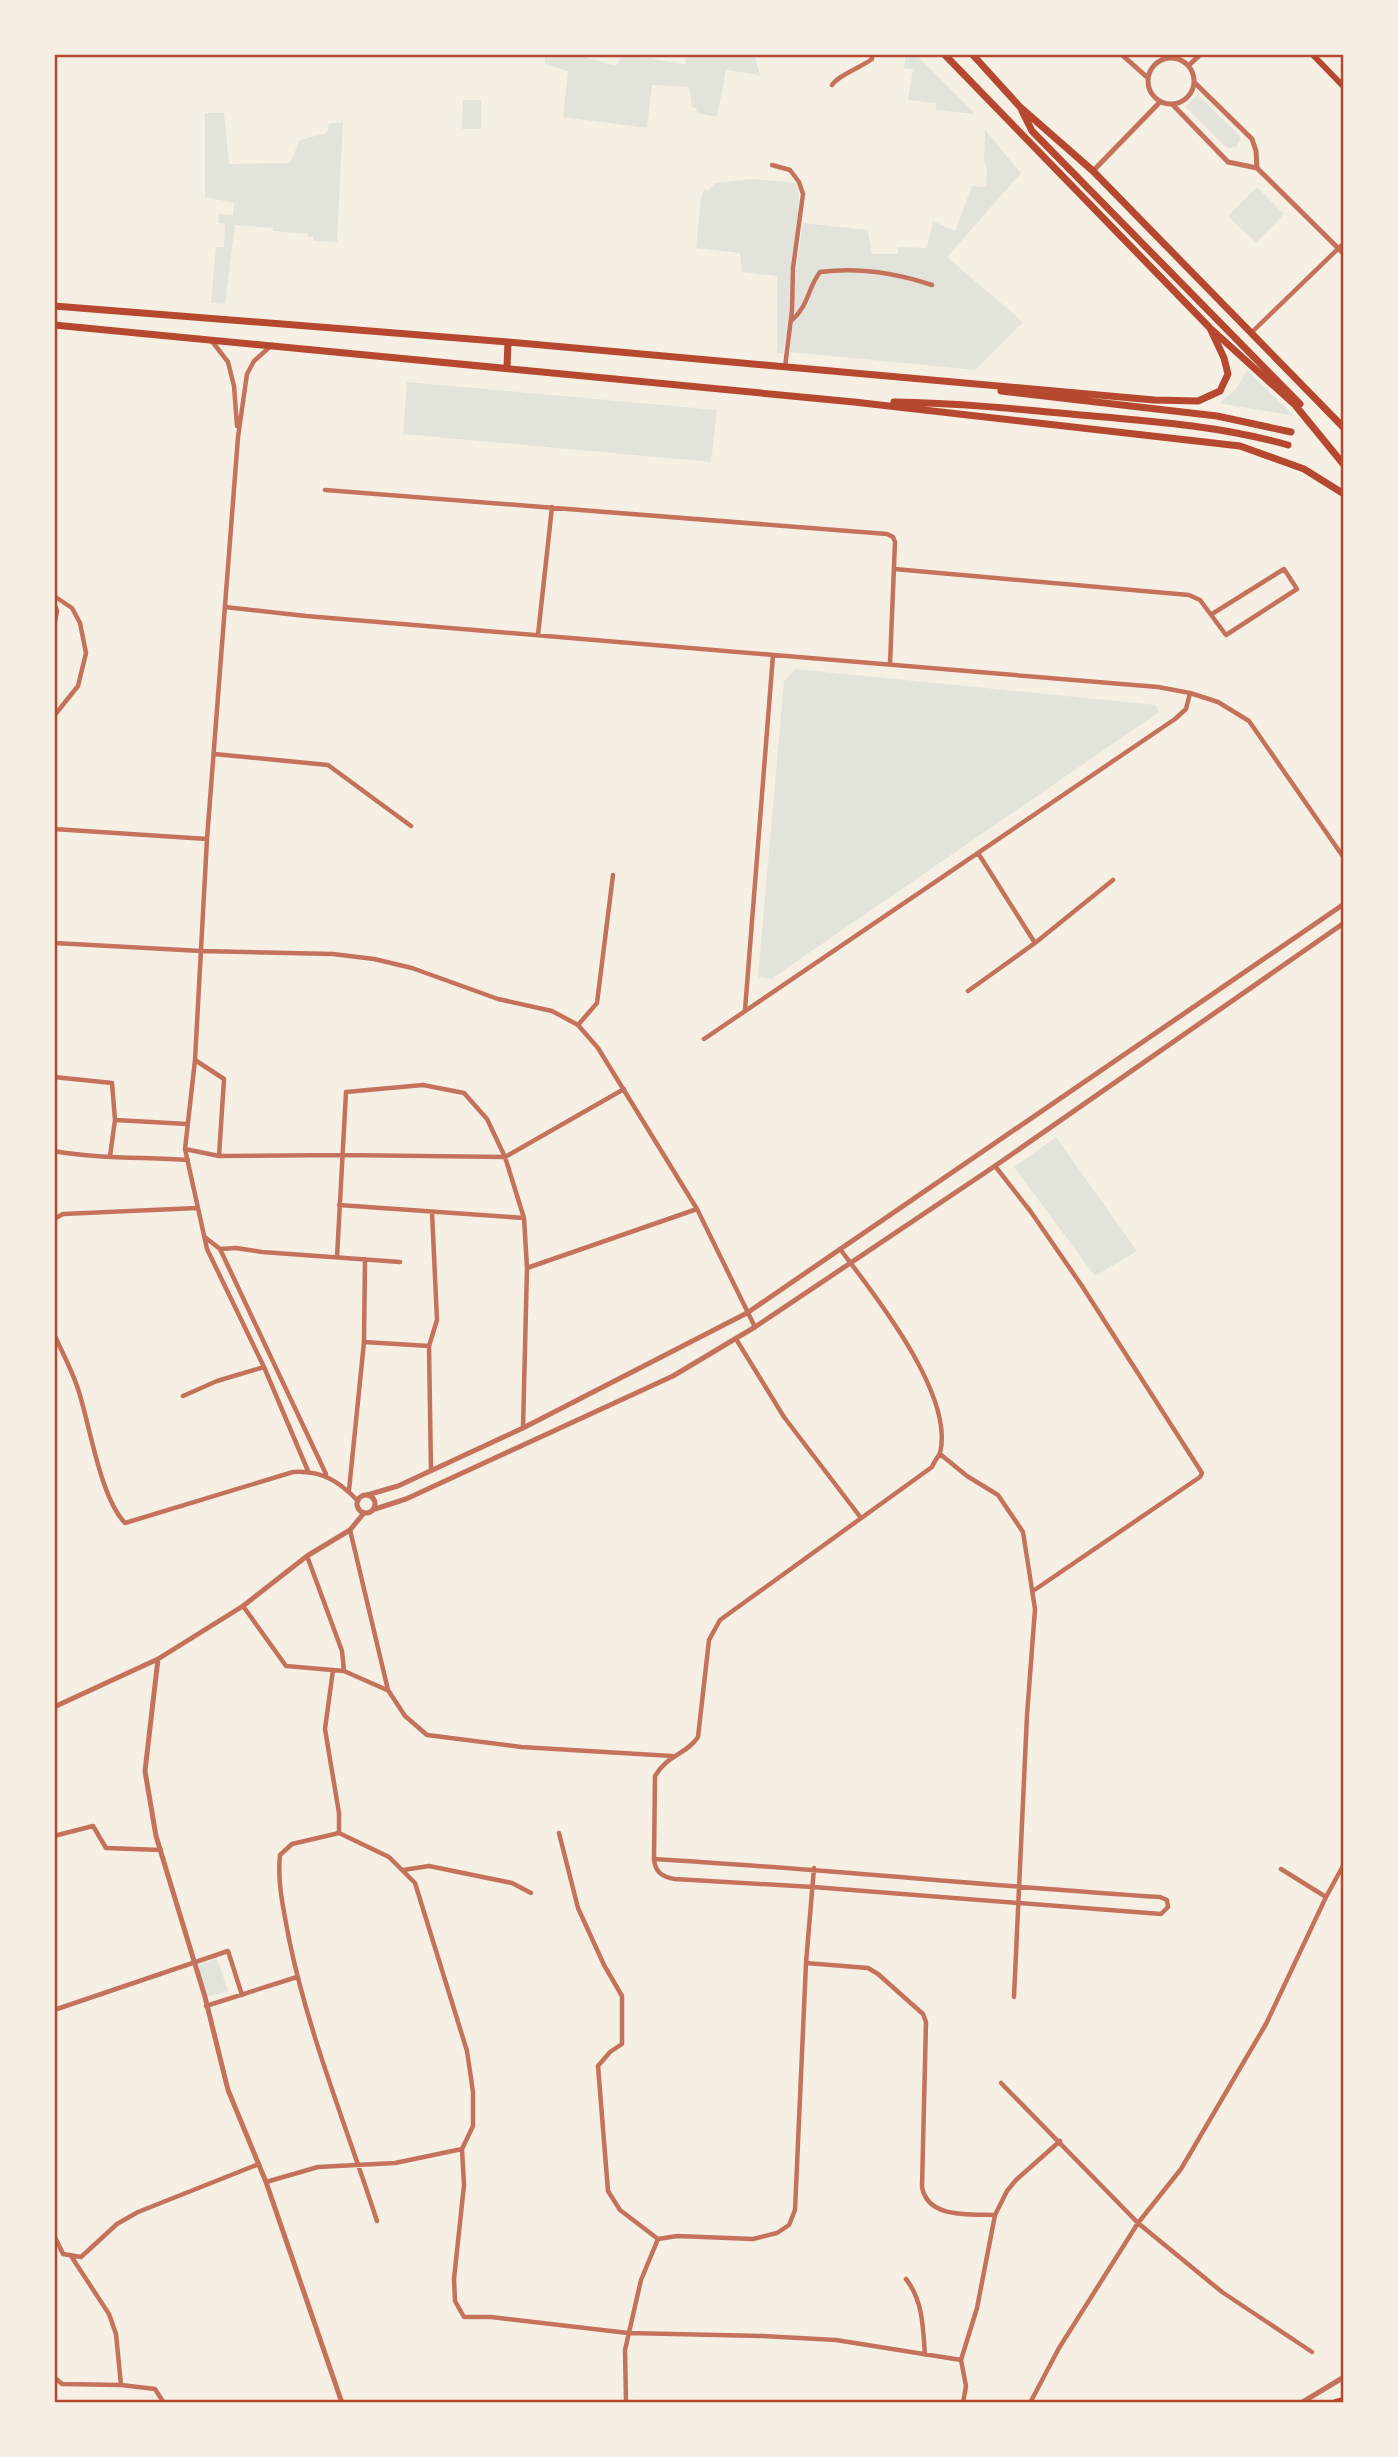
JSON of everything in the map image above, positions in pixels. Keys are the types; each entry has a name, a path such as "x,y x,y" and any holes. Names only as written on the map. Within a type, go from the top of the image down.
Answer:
{"highway":[{"path":"1336,2403 1344,2401"}],"main road":[{"path":"944,54 1210,328 1295,405 1344,465"},
{"path":"972,54 1020,107 1093,171 1344,428"},
{"path":"1312,54 1344,87"},
{"path":"1020,107 1032,131 1300,404"},
{"path":"54,306 508,342 1154,400 1198,401 1220,391 1228,374 1224,358 1210,328"},
{"path":"54,324 854,402 1240,446 1304,469 1344,494"},
{"path":"507,367 508,342"},
{"path":"914,379 1063,400 1217,416 1291,432"},
{"path":"854,402 943,403 1151,421 1249,434 1288,445"}],"street":[{"path":"832,85 836,78 861,68 872,59 872,54"},
{"path":"1121,54 1148,78"},
{"path":"1189,65 1201,54"},
{"path":"1195,83 1190,96 1173,105 1160,102 1150,92 1148,78 1155,65 1167,56 1189,65 1195,83 1252,139 1257,168"},
{"path":"1093,171 1160,102"},
{"path":"1173,105 1228,162 1257,168 1344,254"},
{"path":"772,164 790,170 799,182 803,194 793,268 785,368"},
{"path":"1252,332 1344,243"},
{"path":"790,322 801,313 809,297 812,282 820,272 839,269 901,275 932,285"},
{"path":"210,340 229,362 234,386 238,437"},
{"path":"272,344 254,361 247,374 238,437 207,839 195,1060 186,1149 207,1250 264,1367 308,1471"},
{"path":"325,490 887,534 893,537 895,542 890,664"},
{"path":"538,635 552,507"},
{"path":"894,569 1189,595 1200,600 1226,635 1297,589 1284,569 1212,614"},
{"path":"54,596 72,608 80,623 86,653 78,686 54,716"},
{"path":"54,603 57,611 54,627"},
{"path":"225,607 1158,687 1190,693 1218,702 1249,721 1344,858"},
{"path":"745,1011 773,655"},
{"path":"704,1038 1175,719 1186,709 1190,693"},
{"path":"214,754 328,765 411,826"},
{"path":"54,830 207,839"},
{"path":"978,853 1035,943"},
{"path":"578,1025 597,1003 613,875"},
{"path":"968,991 1035,943 1113,880"},
{"path":"358,1501 361,1496 398,1486 523,1428 747,1312 1344,904"},
{"path":"54,1334 78,1387 107,1490 125,1523 293,1472 308,1471 326,1475 349,1491 358,1501 359,1510 370,1513 673,1376 736,1339 995,1167 1344,923"},
{"path":"54,943 201,951 333,954 374,959 412,968 498,999 552,1011 578,1025 598,1048 697,1209 755,1327"},
{"path":"195,1060 224,1079 219,1156"},
{"path":"54,1077 112,1083 115,1120 110,1156"},
{"path":"337,1257 346,1092 423,1085 464,1093 487,1119 505,1157 524,1218 527,1268 523,1428"},
{"path":"186,1149 219,1156 505,1157 624,1089"},
{"path":"115,1120 187,1124"},
{"path":"54,1152 88,1157 188,1160"},
{"path":"995,1167 1031,1212 1082,1286 1202,1473 1200,1477 1033,1592"},
{"path":"340,1205 524,1218"},
{"path":"54,1219 63,1214 197,1208"},
{"path":"527,1268 697,1209"},
{"path":"431,1471 429,1346 438,1320 432,1212"},
{"path":"205,1237 220,1249 326,1475"},
{"path":"220,1249 236,1248 400,1262"},
{"path":"654,1859 814,1868 1021,1888 1160,1897 1167,1900 1168,1907 1161,1914 668,1878 657,1871 654,1859 655,1776 662,1765 693,1745 698,1737 709,1640 720,1620 932,1466 940,1454 939,1412 916,1357 841,1249"},
{"path":"349,1491 364,1342 365,1259"},
{"path":"736,1339 784,1417 861,1518"},
{"path":"364,1342 429,1346"},
{"path":"183,1396 217,1381 264,1367"},
{"path":"940,1454 967,1476 998,1495 1023,1532 1033,1592 1035,1608 1027,1715 1014,1997"},
{"path":"367,1495 375,1500 374,1509"},
{"path":"54,1707 158,1659 243,1606 307,1556 350,1530 364,1513"},
{"path":"350,1530 388,1690 405,1717 427,1735 521,1747 673,1756"},
{"path":"307,1556 342,1651 344,1671"},
{"path":"243,1606 286,1666 344,1671 388,1690"},
{"path":"158,1659 145,1771 156,1836 194,1961 228,2090 266,2182 342,2403"},
{"path":"333,1670 326,1729 340,1833"},
{"path":"54,1836 93,1826 106,1848 161,1850"},
{"path":"377,2221 297,1977 278,1878 280,1855 292,1844 340,1833 389,1857 415,1883 467,2051 473,2092 473,2126 463,2149 464,2185 454,2279 455,2301 464,2317 491,2317 628,2333 836,2340 961,2361"},
{"path":"559,1833 578,1908 604,1965 622,1996 622,2044 610,2052 598,2066 608,2191 620,2210 658,2239 677,2236 753,2239 777,2233 789,2225 795,2210 806,1963 814,1868"},
{"path":"1030,2403 1059,2348 1138,2223 1181,2169 1266,2024 1344,1864"},
{"path":"402,1870 429,1866 442,1868 512,1882 531,1893"},
{"path":"1281,1869 1326,1898"},
{"path":"54,2010 228,1951 242,1995"},
{"path":"806,1963 867,1968 878,1974 922,2014 926,2022 923,2195 937,2209 946,2212 995,2216"},
{"path":"206,2006 297,1977"},
{"path":"1001,2083 1138,2223 1222,2292 1312,2351"},
{"path":"963,2403 966,2386 961,2361 977,2308 995,2216 1007,2191 1016,2180 1060,2141"},
{"path":"266,2182 318,2167 395,2163 463,2149"},
{"path":"54,2235 63,2255 80,2257 117,2224 138,2211 259,2164"},
{"path":"626,2403 625,2350 628,2333 640,2280 658,2239"},
{"path":"71,2256 109,2314 116,2334 121,2385"},
{"path":"906,2278 922,2313 925,2355"},
{"path":"54,2376 62,2384 121,2385 155,2389 164,2403"},
{"path":"1301,2403 1344,2376"}],"shaded area":[{"path":"545,54 574,54 616,66 623,54 685,64 686,54 754,54 760,75 726,70 717,117 697,113 696,108 692,107 689,87 652,85 647,128 563,117 568,71 545,64"},
{"path":"876,54 915,54 975,114 936,110 936,103 908,100 913,69 904,68 906,55"},
{"path":"1198,95 1239,135 1236,147 1227,148 1185,106"},
{"path":"463,100 481,100 481,129 462,129"},
{"path":"205,113 224,113 229,164 290,163 300,140 327,133 329,124 343,122 337,242 313,241 313,237 308,237 308,234 273,231 273,228 235,225 225,304 211,303 216,247 224,247 225,224 218,223 219,214 233,215 234,203 205,197"},
{"path":"985,130 1021,173 947,257 1023,322 975,370 790,352 796,269 803,223 868,230 872,254 898,254 898,247 927,248 933,221 955,231 972,186 986,187"},
{"path":"753,179 796,183 799,196 783,354 777,353 777,276 742,272 740,253 696,248 704,189 708,191 715,183"},
{"path":"1257,187 1284,214 1256,243 1228,216"},
{"path":"1247,370 1294,416 1219,403 1237,388"},
{"path":"407,382 717,410 711,462 403,434"},
{"path":"795,669 1156,705 1159,712 771,979 758,977 784,681"},
{"path":"1056,1137 1137,1251 1095,1276 1014,1167"},
{"path":"217,1958 228,1991 205,1997 196,1966"}]}
